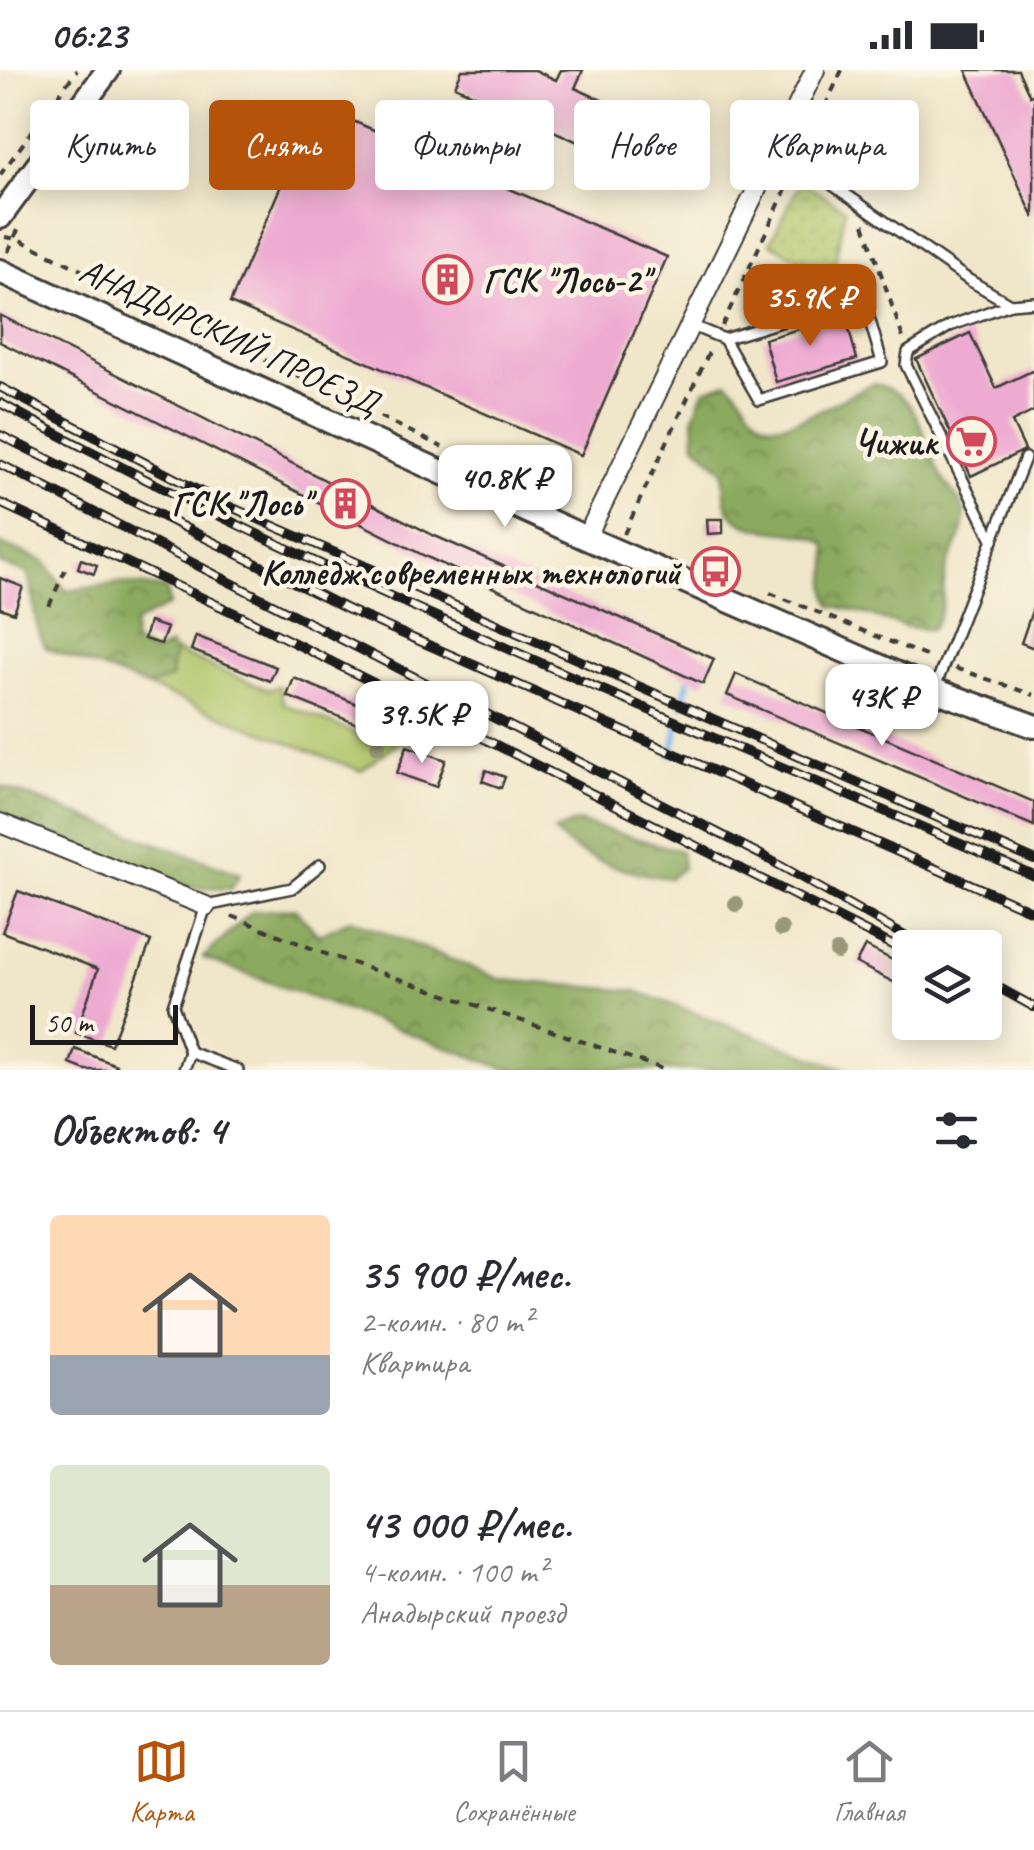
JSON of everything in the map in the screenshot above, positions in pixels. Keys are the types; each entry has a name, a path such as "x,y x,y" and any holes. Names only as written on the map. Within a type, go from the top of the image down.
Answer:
{"street":[{"path":"0,216 108,70"},
{"path":"801,100 816,70"},
{"path":"590,530 757,190"},
{"name":"АНАДЫРСКИЙ ПРОЕЗД","path":"0,270 590,530 934,690 1034,726"},
{"path":"0,822 206,906"}],"lane":[{"path":"839,190 1010,304"},
{"path":"690,326 721,338 759,400 882,362 863,296 721,338"},
{"path":"993,540 906,365 908,352 950,326 1010,304 1034,302"},
{"path":"934,690 1025,458"},
{"path":"184,1070 190,1052 174,1006 206,906 292,888 320,865"},
{"path":"190,1052 238,1070"}],"path":[{"path":"0,174 77,70"},
{"path":"828,100 842,70"},
{"path":"0,159 6,166"},
{"path":"590,530 624,534 721,338 787,190"},
{"path":"855,201 908,352"},
{"path":"0,237 18,239 455,454"},
{"path":"49,606 65,570"},
{"path":"766,592 944,664 1034,695"},
{"path":"206,906 322,954 666,1070"}],"green space":[{"path":"796,190 815,190 845,209 832,278 770,243"},
{"path":"728,382 758,418 769,424 798,420 873,384 890,389 912,408 965,519 946,570 939,615 931,629 832,606 827,591 826,544 802,534 761,529 737,520 729,510 723,470 695,443 694,416 704,390"},
{"path":"0,544 44,561 66,591 120,583 167,589 169,605 134,624 133,642 154,653 170,645 174,651 171,678 148,687 46,648 37,627 27,573 0,564"},
{"path":"174,651 269,690 279,686 284,704 360,735 382,717 409,719 424,743 400,741 361,771 148,687 171,678"},
{"path":"0,786 240,874 231,889 189,888 0,814"},
{"path":"578,822 681,851 683,868 670,878 624,869 591,857 563,841 554,831"},
{"path":"295,908 318,935 351,919 502,980 636,991 848,1070 509,1070 203,958 252,912"}],"building":[{"path":"462,70 535,70 556,80 561,70 583,70 575,88 602,100 574,100 574,140 554,131 554,100 486,100 455,86"},
{"path":"966,70 1018,70 1030,96 1034,94 1034,218"},
{"name":"ГСК \"Лось-2\"","path":"355,122 375,131 375,190 512,190 667,257 581,455 230,303 279,190 355,190"},
{"name":"ГСК \"Лось\"","path":"0,315 435,536 714,659 703,684 427,557 0,342"},
{"path":"845,316 857,359 776,382 764,339"},
{"path":"970,333 996,388 1034,370 1034,411 1012,422 1025,450 971,476 916,359"},
{"path":"707,519 723,519 723,533 708,534"},
{"path":"81,559 97,565 94,574 78,568"},
{"path":"0,578 23,587 14,613 0,608"},
{"path":"1034,608 1034,648 1021,643"},
{"path":"149,622 167,628 161,644 144,639"},
{"path":"196,636 276,667 270,681 191,650"},
{"path":"736,674 1034,802 1034,826 727,695"},
{"path":"294,678 369,709 362,726 287,696"},
{"path":"407,746 446,760 436,787 397,773"},
{"path":"486,770 505,777 501,788 482,781"},
{"path":"18,891 151,941 111,1045 76,1033 98,969 2,932"},
{"path":"865,946 892,960 892,981 856,963"},
{"path":"75,1049 116,1065 114,1070 85,1070 70,1064"}],"waterway":[{"path":"682,705 688,681"},
{"path":"672,754 679,721"}],"railway":[{"path":"0,387 224,504 1034,860"},
{"path":"0,403 253,532 382,592 1034,876"},
{"path":"0,435 349,610 1034,912"},
{"path":"0,464 765,857 894,930"},
{"path":"0,503 243,617 892,945"},
{"path":"1002,989 1034,1007"}],"place":[{"name":"ГСК \"Лось-2\"","path":"448,280"},
{"name":"Чижик","path":"972,442"},
{"name":"ГСК \"Лось\"","path":"345,503"},
{"name":"Колледж современных технологий","path":"715,572"}]}
